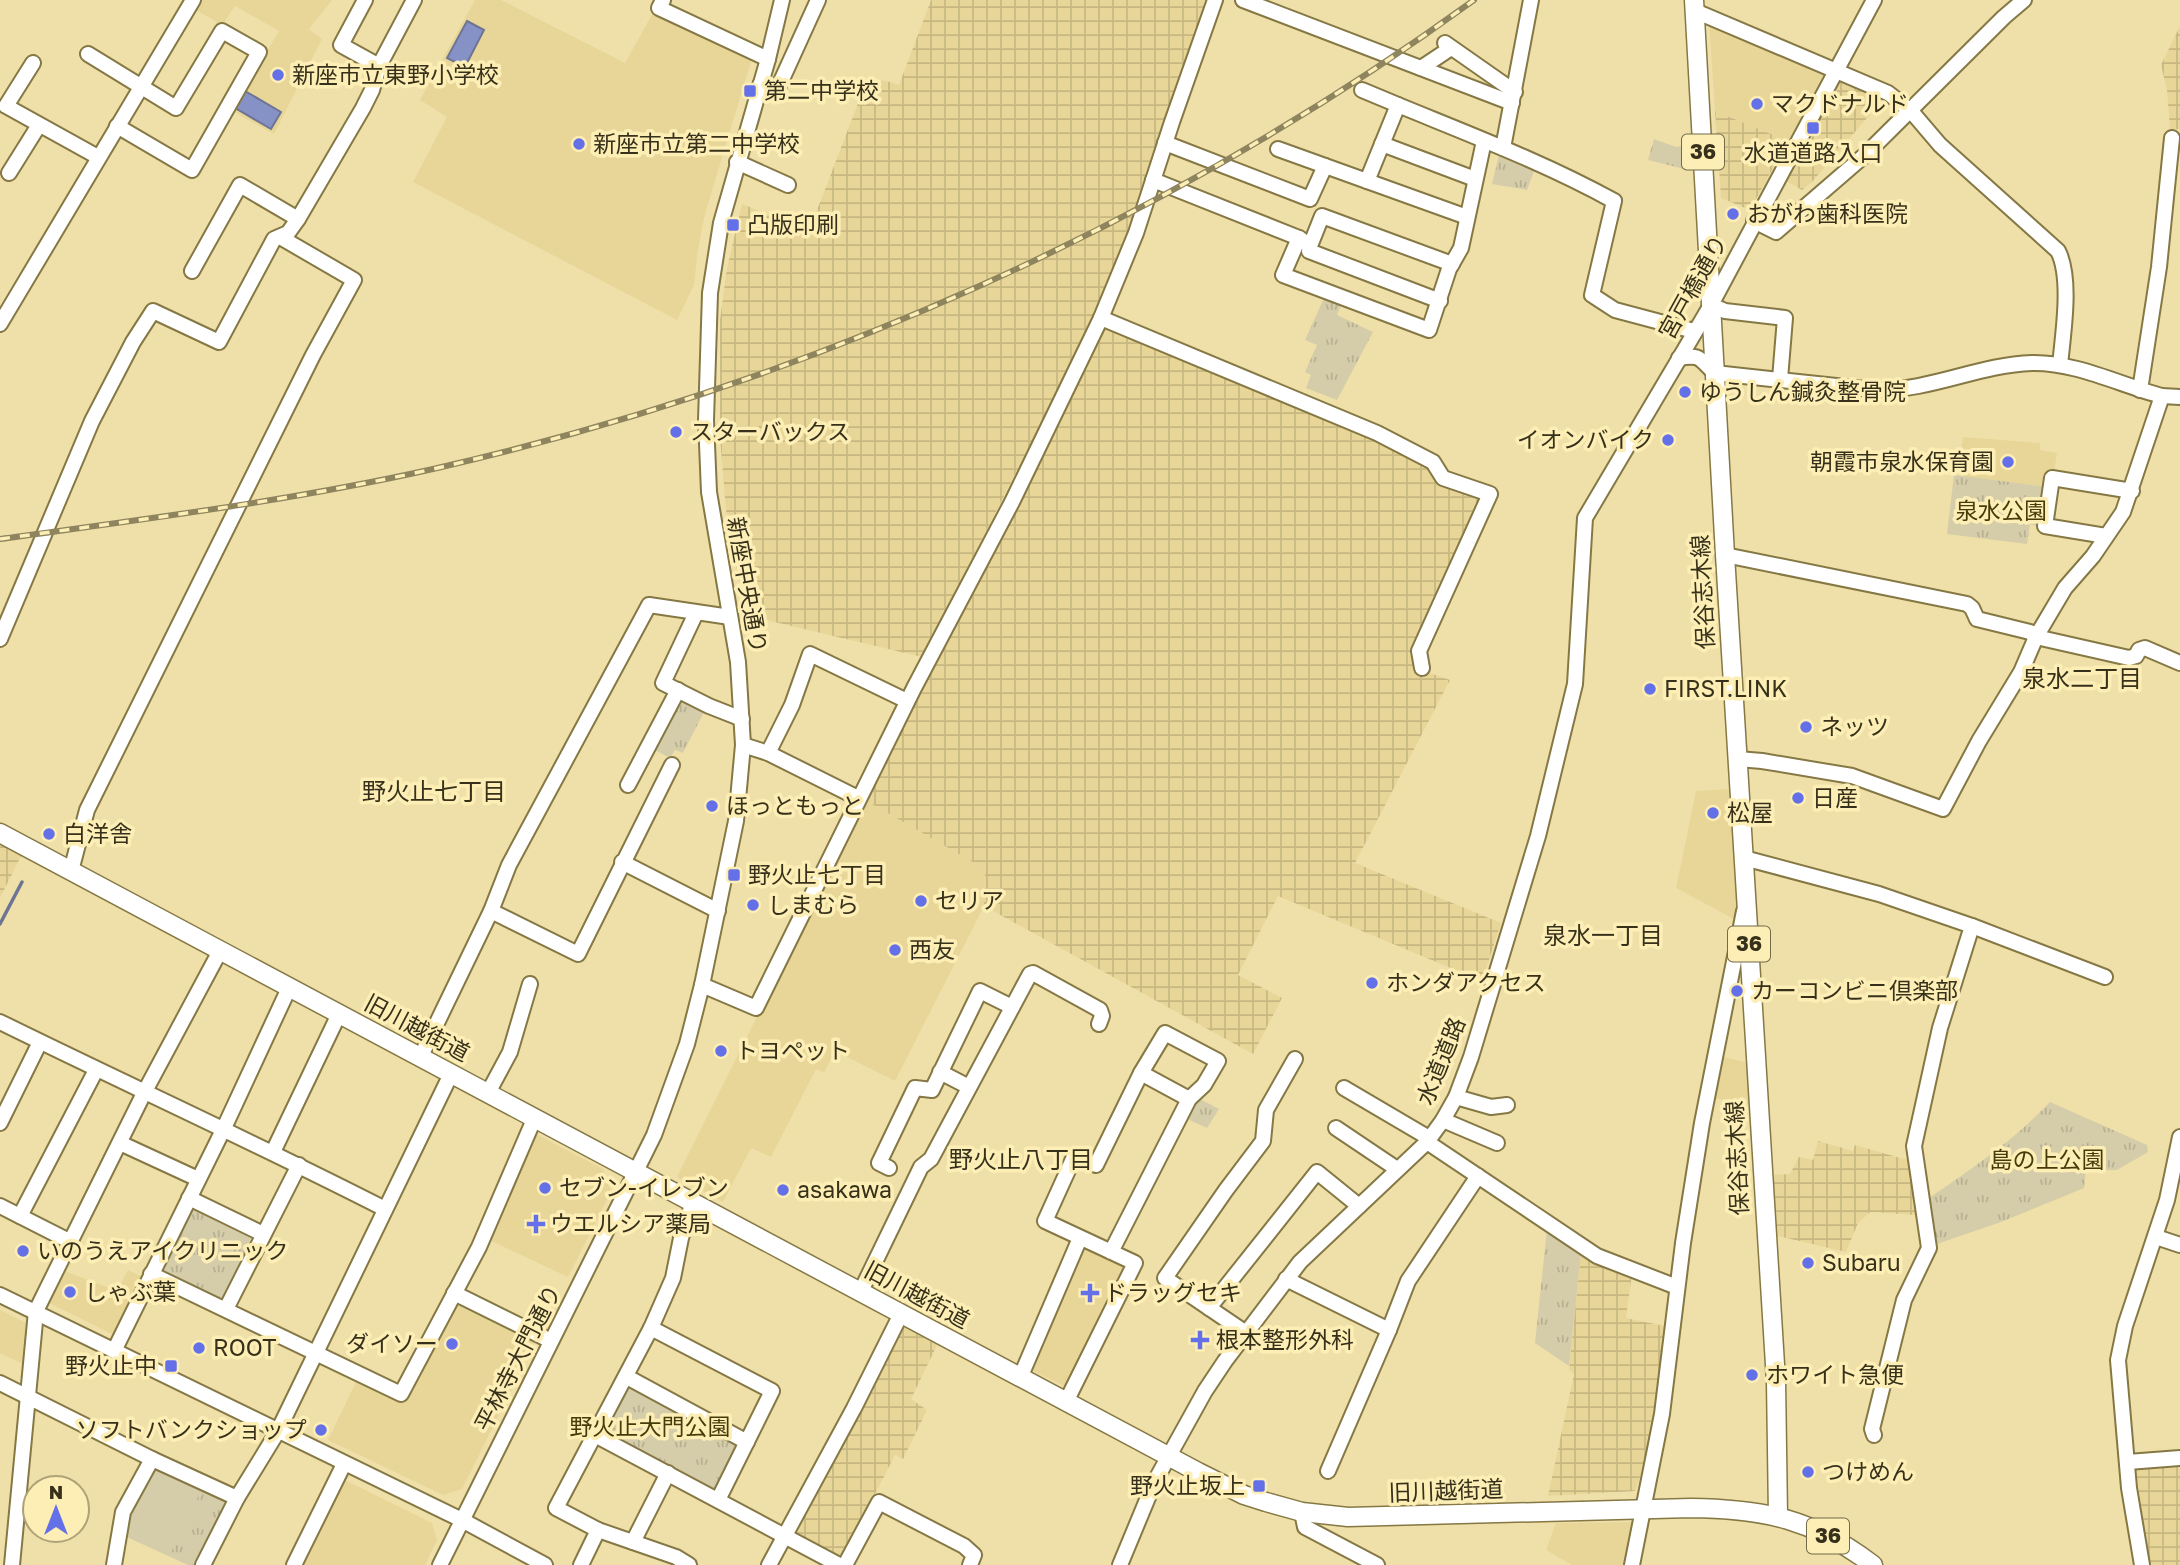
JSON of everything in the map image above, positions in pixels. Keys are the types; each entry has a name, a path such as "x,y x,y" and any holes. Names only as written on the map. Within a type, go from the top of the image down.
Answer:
{"main road":[{"name":"保谷志木線","path":"1695,5 1725,555 1776,1381 1778,1516"},
{"name":"旧川越街道","path":"0,833 1244,1495 1302,1512 1348,1517 1717,1508 1778,1516 1834,1538 1873,1565"}],"street":[{"path":"365,0 341,45 379,66"},
{"path":"0,639 92,421 133,342 153,311 219,342 274,239 288,233 298,219 363,108 379,66 414,0"},
{"path":"663,0 660,8 768,59"},
{"name":"新座中央通り","path":"636,1172 654,1135 678,1073 702,985 736,821 743,745 742,719 738,662 709,492 706,379 708,321 712,269 720,223 768,59 782,0"},
{"path":"760,85 778,88 818,0"},
{"path":"702,985 756,1008 907,701 1012,502 1101,318 1136,233 1215,0"},
{"path":"1242,0 1421,68 1503,94"},
{"path":"1503,148 1503,94 1531,0"},
{"name":"宮戸橋通り","path":"1585,518 1711,305 1874,0"},
{"path":"1754,222 1776,232 1865,155 2024,0"},
{"path":"0,324 141,87 188,2"},
{"path":"1695,5 1888,93 1911,111 1940,145 2058,251 2062,258 2066,303 2060,365"},
{"path":"88,54 176,108 222,31 259,51 192,170 117,126"},
{"path":"1421,68 1448,46 1489,74 1503,94"},
{"path":"33,63 3,111 39,125 98,158"},
{"path":"1362,90 1503,148 1614,201 1592,295 1615,310 1694,331"},
{"path":"1367,181 1398,105"},
{"path":"9,173 39,125"},
{"path":"2140,390 2159,267 2172,138"},
{"path":"1322,216 1283,275 1429,330 1452,264 1461,248 1481,139"},
{"path":"1165,143 1310,199 1325,166"},
{"path":"1382,144 1474,179"},
{"path":"1278,149 1467,216"},
{"path":"737,162 788,185"},
{"path":"1153,180 1304,242 1309,251 1440,301"},
{"path":"192,271 240,185 298,219"},
{"path":"1315,188 1317,207 1322,216 1452,264"},
{"path":"71,871 87,810 313,355 354,280 281,237"},
{"path":"1711,305 1725,311 1785,318 1780,379"},
{"path":"1101,318 1384,437 1433,462 1443,478 1490,494 1419,651 1422,668"},
{"path":"1679,358 1694,355 1704,359 1715,373 1896,391 2010,365 2060,365 2162,396 2180,397"},
{"path":"1738,759 1852,776 1943,809 2065,588 2094,556 2123,512 2162,396"},
{"path":"2106,536 2045,526 2053,478 2132,491"},
{"name":"水道道路","path":"1120,1565 1150,1493 1169,1456 1205,1391 1246,1333 1300,1262 1428,1140 1443,1121 1456,1097 1486,1011 1538,836 1575,684 1585,518"},
{"path":"1725,555 1967,604 1977,619 2030,632 2036,637 2129,658 2133,658 2139,650 2145,648 2180,663"},
{"path":"420,1058 491,911 509,865 649,605 730,617"},
{"path":"696,613 663,683 742,719"},
{"path":"768,753 792,705 810,654 907,701"},
{"path":"628,785 678,690"},
{"path":"743,745 768,753 858,799"},
{"path":"491,911 578,954 672,765"},
{"path":"1744,858 1879,894 2105,977"},
{"path":"622,862 718,912"},
{"path":"1632,1565 1661,1414 1704,1110 1746,901"},
{"path":"1874,1435 1872,1429 1904,1300 1929,1248 1914,1146 1940,1028 1972,926"},
{"path":"12,1565 36,1311 144,1093 220,951"},
{"path":"860,1293 921,1167 932,1158 1030,974 1033,973 1100,1010 1102,1016 1099,1024"},
{"path":"488,1093 510,1052 518,1017 530,984"},
{"path":"114,1350 224,1128 289,988"},
{"path":"889,1168 879,1163 915,1088 932,1090 980,991 1012,1007"},
{"path":"273,1152 339,1014"},
{"path":"0,1022 144,1093 224,1128 385,1209"},
{"path":"1066,1402 1135,1263 1080,1238 1045,1221 1074,1157 1096,1165 1141,1073 1165,1033 1217,1061 1204,1085 1189,1099 1111,1252"},
{"path":"0,1123 40,1042"},
{"path":"1246,1333 1165,1278 1263,1141 1266,1110 1294,1059"},
{"path":"20,1216 96,1070"},
{"path":"940,1072 969,1087"},
{"path":"1141,1073 1189,1099"},
{"path":"203,1565 237,1498 278,1431 451,1074"},
{"path":"1344,1088 1428,1140 1597,1256 1677,1287"},
{"path":"1456,1097 1491,1107 1507,1105"},
{"path":"151,1274 401,1394 479,1247 535,1117"},
{"path":"1443,1121 1497,1143"},
{"path":"1336,1128 1397,1170"},
{"path":"2142,1565 2129,1488 2119,1388 2119,1344 2167,1200 2180,1137"},
{"path":"120,1143 198,1179"},
{"path":"226,1309 299,1165"},
{"name":"平林寺大門通り","path":"440,1565 636,1172"},
{"path":"1209,1308 1317,1172 1359,1206"},
{"path":"1328,1471 1390,1330 1408,1281 1478,1176"},
{"path":"189,1198 263,1234"},
{"path":"690,1565 676,1557 598,1530 556,1508 651,1328 673,1278 681,1238 693,1202"},
{"path":"0,1206 71,1242"},
{"path":"2155,1237 2180,1245"},
{"path":"1020,1378 1080,1238"},
{"path":"1286,1279 1390,1330"},
{"path":"454,1293 551,1342"},
{"path":"0,1295 462,1520 545,1565"},
{"path":"769,1565 854,1408 901,1314"},
{"path":"651,1328 772,1391 718,1500"},
{"path":"626,1377 747,1442"},
{"path":"0,1383 237,1498"},
{"path":"595,1435 839,1565"},
{"path":"2128,1462 2180,1458"},
{"path":"114,1565 123,1512 152,1459"},
{"path":"294,1565 344,1464"},
{"path":"633,1542 668,1473"},
{"path":"845,1565 879,1502 964,1546 974,1555 970,1565"},
{"path":"1302,1512 1305,1527 1377,1565"},
{"path":"581,1565 598,1530"}],"shaded area":[{"name":"新座市立東野小学校","path":"201,0 332,0 309,29 322,39 274,134 232,111 279,31 235,6 222,25 196,10"},
{"name":"新座市立第二中学校","path":"475,0 501,0 625,63 654,11 752,58 705,214 694,285 677,320 413,182 447,117 420,100"},
{"path":"931,0 1210,0 1114,280 922,657 745,615 726,511 720,437 720,320 727,268 742,204 809,231 862,93 883,80 899,85"},
{"path":"1709,22 1826,70 1788,141 1715,111"},
{"path":"2180,26 2180,129 2170,129 2167,90 2161,65"},
{"path":"1841,76 1884,98 1812,182 1802,190 1786,181"},
{"path":"1715,111 1788,141 1750,210 1721,198"},
{"path":"1104,327 1369,438 1426,465 1439,484 1482,498 1412,647 1416,668 1450,680 1355,863 1501,923 1482,981 1278,896 1238,975 1282,998 1253,1054 984,906 985,869 865,800"},
{"name":"朝霞市泉水保育園","path":"1963,437 2040,443 2040,450 2057,453 2054,472 2047,487 1958,476"},
{"path":"1730,789 1737,904 1734,919 1676,888 1696,791"},
{"path":"865,800 985,869 984,906 895,1081 835,1051 824,1073 816,1069 771,1157 751,1148 723,1202 677,1177"},
{"path":"0,843 22,854 0,898"},
{"path":"1719,1056 1749,1063 1750,1104 1712,1098"},
{"path":"538,1135 603,1169 611,1192 568,1277 487,1239 533,1137"},
{"path":"1818,1141 1853,1151 1855,1145 1911,1161 1921,1212 1916,1215 1870,1212 1858,1223 1846,1252 1774,1235 1771,1175 1790,1174 1799,1157 1813,1160"},
{"path":"1084,1245 1125,1263 1127,1268 1071,1384 1064,1386 1033,1371 1030,1365"},
{"path":"1581,1253 1632,1273 1626,1318 1669,1327 1661,1400 1635,1491 1548,1496 1574,1374 1569,1370"},
{"path":"62,1270 117,1291 128,1270 144,1278 116,1333 112,1334 47,1302"},
{"path":"461,1304 532,1339 534,1344 462,1489 443,1495 328,1440 357,1380 405,1403 454,1305"},
{"path":"0,1310 26,1323 23,1364 0,1353"},
{"path":"903,1323 939,1341 911,1399 927,1410 903,1459 895,1455 842,1558 838,1559 795,1536 794,1530"},
{"path":"2180,1461 2180,1565 2150,1565 2135,1465"},
{"path":"345,1480 432,1523 437,1540 425,1565 299,1565 341,1481"},
{"path":"1636,1522 1628,1565 1572,1565 1546,1550 1556,1523"}],"green space":[{"path":"1654,139 1676,147 1688,145 1688,170 1648,160"},
{"path":"1501,147 1537,163 1527,190 1492,184"},
{"path":"1325,296 1342,302 1337,315 1373,332 1337,400 1306,388 1311,375 1305,372 1317,345 1305,340"},
{"name":"泉水公園","path":"1954,475 2047,487 2041,527 2030,524 2027,544 1947,534"},
{"path":"678,698 705,710 683,753 675,750 670,758 653,749"},
{"path":"1198,1098 1219,1109 1207,1128 1185,1118"},
{"name":"島の上公園","path":"2050,1102 2147,1145 2148,1152 2117,1170 2086,1170 2084,1188 2001,1222 1934,1245 1926,1200 2006,1142"},
{"path":"192,1209 252,1236 223,1299 164,1271 163,1268"},
{"path":"1547,1229 1581,1253 1569,1366 1535,1343"},
{"name":"野火止大門公園","path":"627,1377 747,1442 718,1500 595,1435"},
{"path":"157,1467 202,1489 169,1556 125,1536 128,1512 153,1469"},
{"path":"202,1489 227,1502 229,1507 199,1565 188,1565 125,1536"}],"water":[{"path":"467,21 484,30 465,67 447,58"},
{"path":"245,91 281,112 271,129 235,108"}],"waterway":[{"path":"0,924 22,882"}],"railway":[{"path":"0,539 271,500 433,469 572,434 709,391 845,343 977,287 1107,225 1233,156 1356,81 1474,0"}],"place":[{"name":"新座市立東野小学校","path":"278,75"},
{"name":"第二中学校","path":"750,91"},
{"name":"マクドナルド","path":"1757,104"},
{"name":"水道道路入口","path":"1813,128"},
{"name":"新座市立第二中学校","path":"579,144"},
{"name":"おがわ歯科医院","path":"1733,214"},
{"name":"凸版印刷","path":"733,225"},
{"name":"ゆうしん鍼灸整骨院","path":"1685,392"},
{"name":"スターバックス","path":"676,432"},
{"name":"イオンバイク","path":"1668,440"},
{"name":"朝霞市泉水保育園","path":"2008,462"},
{"name":"FIRST.LINK","path":"1650,689"},
{"name":"ネッツ","path":"1806,727"},
{"name":"日産","path":"1798,798"},
{"name":"ほっともっと","path":"712,806"},
{"name":"松屋","path":"1713,813"},
{"name":"白洋舎","path":"49,834"},
{"name":"野火止七丁目","path":"734,875"},
{"name":"セリア","path":"921,901"},
{"name":"しまむら","path":"753,905"},
{"name":"西友","path":"895,950"},
{"name":"ホンダアクセス","path":"1372,983"},
{"name":"カーコンビニ倶楽部","path":"1737,991"},
{"name":"トヨペット","path":"721,1051"},
{"name":"セブン-イレブン","path":"545,1188"},
{"name":"asakawa","path":"783,1190"},
{"name":"ウエルシア薬局","path":"536,1224"},
{"name":"いのうえアイクリニック","path":"23,1251"},
{"name":"Subaru","path":"1808,1263"},
{"name":"しゃぶ葉","path":"70,1292"},
{"name":"ドラッグセキ","path":"1090,1293"},
{"name":"根本整形外科","path":"1200,1340"},
{"name":"ダイソー","path":"452,1344"},
{"name":"ROOT","path":"199,1348"},
{"name":"野火止中","path":"171,1366"},
{"name":"ホワイト急便","path":"1752,1375"},
{"name":"ソフトバンクショップ","path":"321,1430"},
{"name":"つけめん","path":"1808,1472"},
{"name":"野火止坂上","path":"1259,1486"}],"district":[{"name":"泉水二丁目","path":"2082,679"},
{"name":"野火止七丁目","path":"434,792"},
{"name":"泉水一丁目","path":"1603,936"},
{"name":"野火止八丁目","path":"1021,1160"}]}
